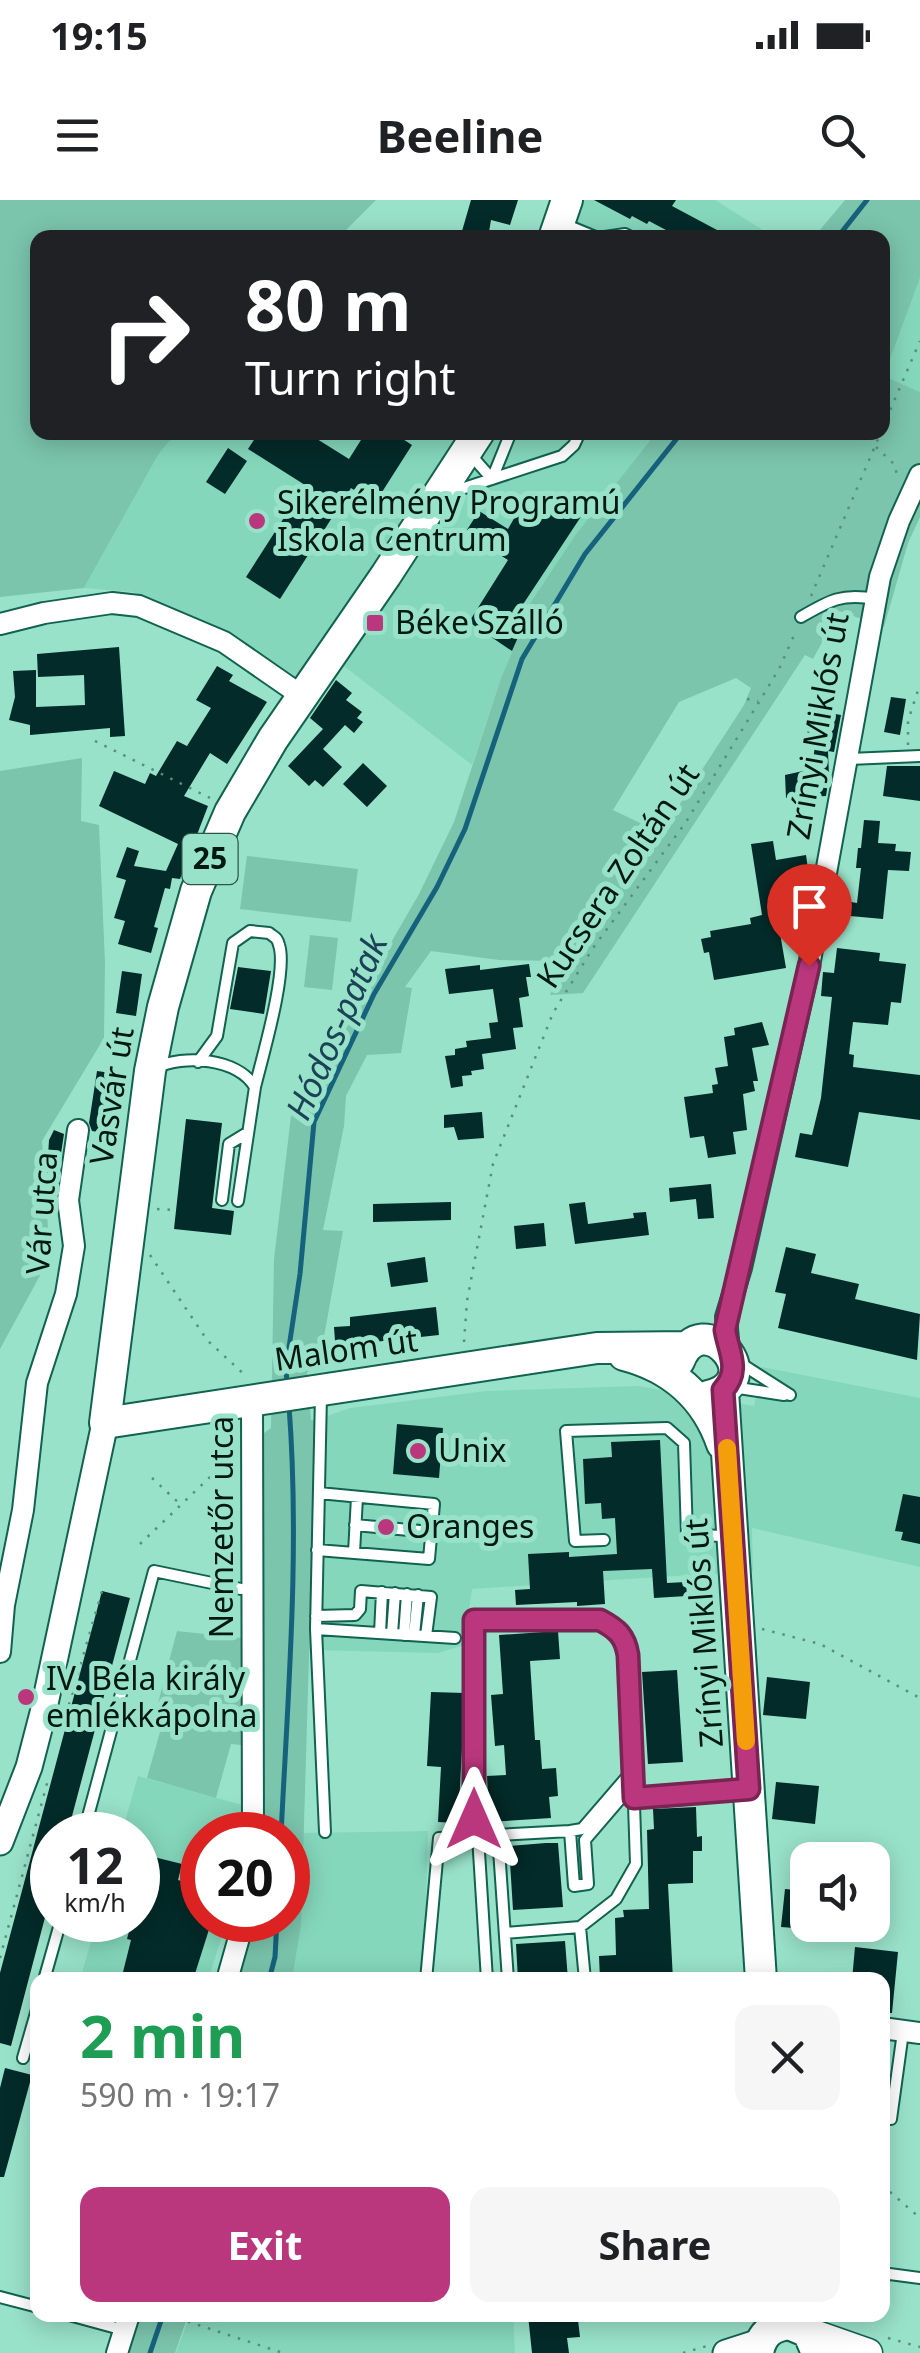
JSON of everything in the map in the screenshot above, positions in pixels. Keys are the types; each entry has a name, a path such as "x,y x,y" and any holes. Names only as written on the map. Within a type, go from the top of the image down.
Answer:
{"main road":[{"name":"Vasvár út","path":"105,1423 152,1056 188,917 230,812 273,739 473,442"},
{"path":"713,1340 728,1371 707,1396 686,1387 678,1364 690,1345 713,1340"},
{"name":"Malom út","path":"105,1423 258,1395 317,1390 597,1348 690,1345"},
{"name":"Malom út","path":"597,1348 643,1360 667,1371 686,1387"},
{"name":"25","path":"114,1354 123,1395 133,1405 160,1414"},
{"name":"Zrínyi Miklós út","path":"728,1371 728,1462 760,1972"},
{"name":"Zrínyi Miklós út","path":"686,1387 714,1422 728,1462"},
{"path":"762,2337 779,2325 868,2353"}],"street":[{"name":"Zrínyi Miklós út","path":"728,1371 726,1317 809,966 876,600 898,521 920,475"},
{"path":"0,624 112,603 139,606 224,642 302,696"},
{"name":"Vár utca","path":"0,1652 4,1606 23,1510 37,1383 66,1294 74,1246 68,1200 78,1130"},
{"name":"Zrínyi Miklós út","path":"690,1345 735,1287"},
{"name":"Nemzetőr utca","path":"252,1812 258,1395"},
{"name":"Vasvár út","path":"2,1835 29,1766 43,1713 105,1423"},
{"path":"229,1972 238,1942"},
{"path":"117,2353 127,2322"},
{"path":"714,2350 762,2337"}],"lane":[{"path":"492,480 508,440"},
{"path":"439,497 562,456 577,440"},
{"path":"473,442 492,480"},
{"path":"802,617 832,598 858,596 876,600"},
{"path":"849,759 914,756"},
{"path":"198,1062 217,1036 233,943 250,931 270,933 281,948 280,961 238,1201"},
{"path":"217,1036 230,1068"},
{"path":"184,1061 160,1049 152,1056 159,1065 184,1061 230,1068 243,1073 255,1088"},
{"path":"230,1068 263,1057"},
{"path":"222,1200 230,1144 248,1132"},
{"path":"728,1371 790,1395 728,1371"},
{"path":"317,1390 316,1629 326,1832"},
{"path":"604,1540 575,1540 566,1431 667,1428 684,1443 687,1534 734,1536"},
{"path":"318,1550 429,1559 434,1504 319,1493"},
{"path":"354,1553 357,1497"},
{"path":"356,1526 431,1532"},
{"path":"89,1812 154,1572 241,1589"},
{"path":"316,1616 355,1616 360,1609 361,1591 430,1596 403,1635"},
{"path":"401,1594 403,1635"},
{"path":"401,1594 403,1635"},
{"path":"474,1819 474,1620 600,1620 615,1628 626,1641 628,1655 636,1864 616,1900 580,1928 505,1933"},
{"path":"316,1629 454,1638"},
{"path":"427,1972 439,1838 582,1829 633,1770"},
{"path":"570,1831 574,1886 588,1884 585,1840 634,1783"},
{"path":"634,1798 749,1789"},
{"path":"498,1835 507,1972"},
{"path":"478,1836 486,1972"},
{"path":"580,1928 584,1972"},
{"path":"46,1972 54,1942"},
{"path":"890,2120 902,2030"},
{"path":"23,2058 30,2034"},
{"path":"890,2274 920,2278"},
{"path":"0,2296 30,2304"}],"path":[{"name":"Kucsera Zoltán út","path":"890,412 920,340"},
{"name":"Kucsera Zoltán út","path":"462,1368 467,1302 493,1164 553,1013 592,948 686,822 779,669 878,440"},
{"path":"875,446 895,465 898,521"},
{"path":"914,756 908,721 920,684"},
{"path":"747,699 760,701"},
{"path":"94,741 218,802 230,812"},
{"path":"158,1209 176,1210"},
{"path":"149,1253 207,1340 258,1395"},
{"path":"140,1544 240,1449"},
{"path":"152,1478 181,1504"},
{"path":"750,1626 820,1644 920,1698"},
{"path":"890,2192 920,2218"},
{"path":"189,2322 283,2353"},
{"path":"683,2353 714,2350"}],"shaded area":[{"path":"0,200 376,200 346,230 30,230 30,440 170,440 158,455 84,588 0,597"},
{"path":"583,200 715,200 763,230 571,230"},
{"path":"845,200 920,200 920,278 890,360 890,230 820,230"},
{"path":"920,278 920,392 890,379 890,360"},
{"path":"890,379 920,392 920,517 908,543 884,627 839,611 813,659 805,655 583,993 550,995 566,961 499,960 431,951 405,987 412,988 401,1053 367,1055 346,1096 344,1126 323,1230 343,1231 318,1370 307,1372 311,1420 316,1420 304,1812 264,1812 260,1436 271,1428 274,1259 291,1116 419,894 454,822 501,678 524,624 519,620 576,534 650,440 890,440","holes":["736,678 751,688 744,705 661,833 613,810 679,702"]},
{"path":"170,440 650,440 576,534 519,620 524,624 472,765 340,663 319,692 229,632 133,592 84,588 158,455"},
{"path":"82,758 81,821 99,825 104,1038 42,1141 50,1257 0,1349 0,771"},
{"path":"247,856 358,869 351,922 240,909"},
{"path":"310,935 338,938 332,990 304,987"},
{"path":"762,1367 920,1398 920,1567 752,1528 753,1571 472,1589 464,1645 438,1653 307,1650 316,1420 350,1408 486,1391 638,1386 754,1406"},
{"path":"177,1631 241,1638 241,1745 231,1744 216,1798 147,1778 162,1725 153,1722"},
{"path":"138,1776 242,1805 242,1812 180,1812 180,1942 220,1942 211,1972 82,1972 91,1942 160,1942 160,1812 128,1812"},
{"path":"428,1831 424,1972 293,1972 298,1942 310,1942 310,1833"},
{"path":"248,1942 298,1942 293,1972 239,1972"},
{"path":"134,2322 186,2322 175,2353 125,2353"},
{"path":"187,2322 513,2322 515,2353 176,2353"}],"building":[{"path":"471,200 518,200 510,225 491,220 489,230 462,230"},
{"path":"594,200 676,200 672,206 717,230 666,230 649,221 647,224 632,216 630,219"},
{"name":"Sikerélmény Programú Iskola Centrum","path":"254,440 319,440 349,459 361,440 404,440 412,445 375,503 351,488 280,599 246,577 305,485 248,449"},
{"path":"228,448 247,461 225,494 206,482"},
{"path":"559,494 584,512 514,618 524,624 512,651 469,622 508,560 465,533 479,511 508,529 520,508 541,519"},
{"path":"119,647 125,736 110,737 110,728 30,735 30,725 9,720 15,697 13,671 36,670 36,707 85,705 84,675 38,677 37,654"},
{"path":"217,666 233,675 229,681 267,702 227,764 210,753 184,796 208,806 180,879 172,878 170,889 165,888 151,953 118,944 125,921 114,918 126,880 116,877 127,847 139,851 134,866 166,871 178,844 99,806 114,771 145,784 150,773 156,776 177,741 187,746 211,708 196,700"},
{"path":"336,680 352,693 346,700 362,712 357,718 363,722 354,733 345,725 323,749 342,767 323,787 315,780 309,786 288,766 323,729 310,718"},
{"path":"891,697 906,699 900,735 884,732"},
{"path":"811,710 841,715 834,752 828,751 826,796 786,798 785,775 812,769 816,737 807,736"},
{"path":"363,763 387,786 367,807 343,784"},
{"path":"887,766 920,766 920,801 883,796"},
{"path":"864,820 880,821 878,843 896,844 895,851 911,852 909,871 888,870 883,919 850,916 851,902 857,903 861,868 856,868"},
{"path":"773,841 776,860 806,855 810,883 787,889 795,930 780,933 786,968 714,980 709,952 704,953 701,939 711,937 710,931 751,924 750,918 762,915 751,844"},
{"path":"837,948 880,953 879,961 906,964 901,1003 891,1002 888,1025 853,1022 849,1054 854,1055 853,1067 920,1075 920,1120 859,1112 848,1167 795,1157 800,1133 812,1135 821,1098 832,997 821,996 823,972 834,973"},
{"path":"529,964 529,996 519,998 523,1027 513,1028 516,1049 482,1054 484,1069 462,1076 463,1086 451,1088 445,1056 467,1047 466,1041 491,1038 489,1023 498,1022 493,989 449,994 445,969 480,965 480,970"},
{"path":"238,967 271,971 264,1014 230,1009"},
{"path":"122,971 142,974 136,1016 116,1013"},
{"path":"762,1022 769,1045 752,1048 758,1081 753,1081 755,1091 743,1094 747,1130 733,1132 736,1154 708,1158 704,1136 690,1138 684,1097 713,1093 712,1085 718,1084 715,1068 728,1066 724,1037 735,1035 734,1028"},
{"path":"97,1071 118,1074 109,1134 92,1131 89,1123"},
{"path":"482,1112 484,1138 458,1140 454,1127 444,1128 444,1115"},
{"path":"186,1119 222,1123 212,1208 234,1211 231,1235 174,1229"},
{"path":"54,1130 64,1134 58,1173 47,1173 49,1140"},
{"path":"711,1184 714,1218 698,1219 696,1199 670,1202 669,1188"},
{"path":"451,1202 451,1220 373,1222 373,1204"},
{"path":"585,1202 588,1224 634,1218 633,1213 646,1212 649,1235 575,1244 569,1204"},
{"path":"544,1223 546,1246 516,1249 514,1226"},
{"path":"786,1247 816,1254 811,1273 859,1284 855,1299 920,1314 917,1360 778,1328 786,1294 775,1292"},
{"path":"425,1257 428,1282 391,1287 387,1263"},
{"path":"436,1307 439,1335 374,1342 375,1352 336,1355 334,1327 350,1326 350,1317"},
{"name":"Unix","path":"397,1424 443,1428 439,1478 393,1474"},
{"path":"660,1440 667,1583 686,1582 687,1596 654,1598 652,1569 603,1571 605,1604 516,1605 515,1590 530,1589 528,1554 617,1554 615,1518 602,1519 601,1503 585,1504 583,1459 612,1457 611,1442"},
{"path":"903,1494 920,1497 920,1544 901,1540 903,1532 895,1531"},
{"path":"102,1591 130,1598 73,1812 43,1812"},
{"path":"558,1631 560,1659 530,1661 535,1740 540,1740 542,1769 556,1768 558,1796 549,1797 551,1818 489,1822 487,1776 506,1775 504,1745 495,1746 491,1695 503,1694 499,1635"},
{"path":"677,1670 683,1762 648,1764 642,1672"},
{"path":"767,1677 810,1682 806,1719 763,1715"},
{"path":"431,1692 465,1693 458,1823 438,1822 441,1767 427,1766"},
{"path":"776,1782 819,1786 815,1824 772,1819"},
{"path":"696,1807 697,1837 702,1836 702,1851 693,1851 693,1883 668,1884 673,1972 600,1972 599,1956 616,1955 615,1918 624,1917 623,1910 649,1909 647,1830 654,1829 653,1809"},
{"path":"558,1843 563,1907 513,1910 509,1846"},
{"path":"160,1858 180,1864 180,1942 205,1942 196,1972 123,1972 130,1942 160,1942"},
{"path":"30,1861 30,1942 39,1942 11,2046 0,2043 0,1973"},
{"path":"785,1889 790,1889 790,1928 781,1927"},
{"path":"565,1941 567,1972 518,1972 516,1944"},
{"path":"855,1947 898,1952 892,2013 890,1972 853,1972"},
{"path":"5,2068 30,2074 4,2177 0,2177 0,2088"},
{"path":"529,2322 578,2322 580,2337 567,2338 569,2353 532,2353"}],"waterway":[{"name":"Hódos-patak","path":"843,230 867,200"},
{"name":"Hódos-patak","path":"287,1385 314,1122 374,994 437,887 465,829 522,659 585,554 676,440"},
{"name":"Hódos-patak","path":"282,1812 293,1567 289,1406"},
{"name":"Hódos-patak","path":"271,1972 276,1942"},
{"name":"Hódos-patak","path":"150,2353 161,2322"}],"slow traffic":[{"path":"727,1448 746,1741"}],"place":[{"name":"Sikerélmény Programú Iskola Centrum","path":"257,521"},
{"name":"Béke Szálló","path":"375,623"},
{"name":"Unix","path":"418,1451"},
{"name":"Oranges","path":"386,1527"},
{"name":"IV. Béla király emlékkápolna","path":"26,1697"}],"route":[{"path":"474,1819 474,1620 600,1620 615,1628 626,1641 628,1655 634,1798 749,1789 723,1390 732,1380 734,1365 725,1330 809,966"}]}
